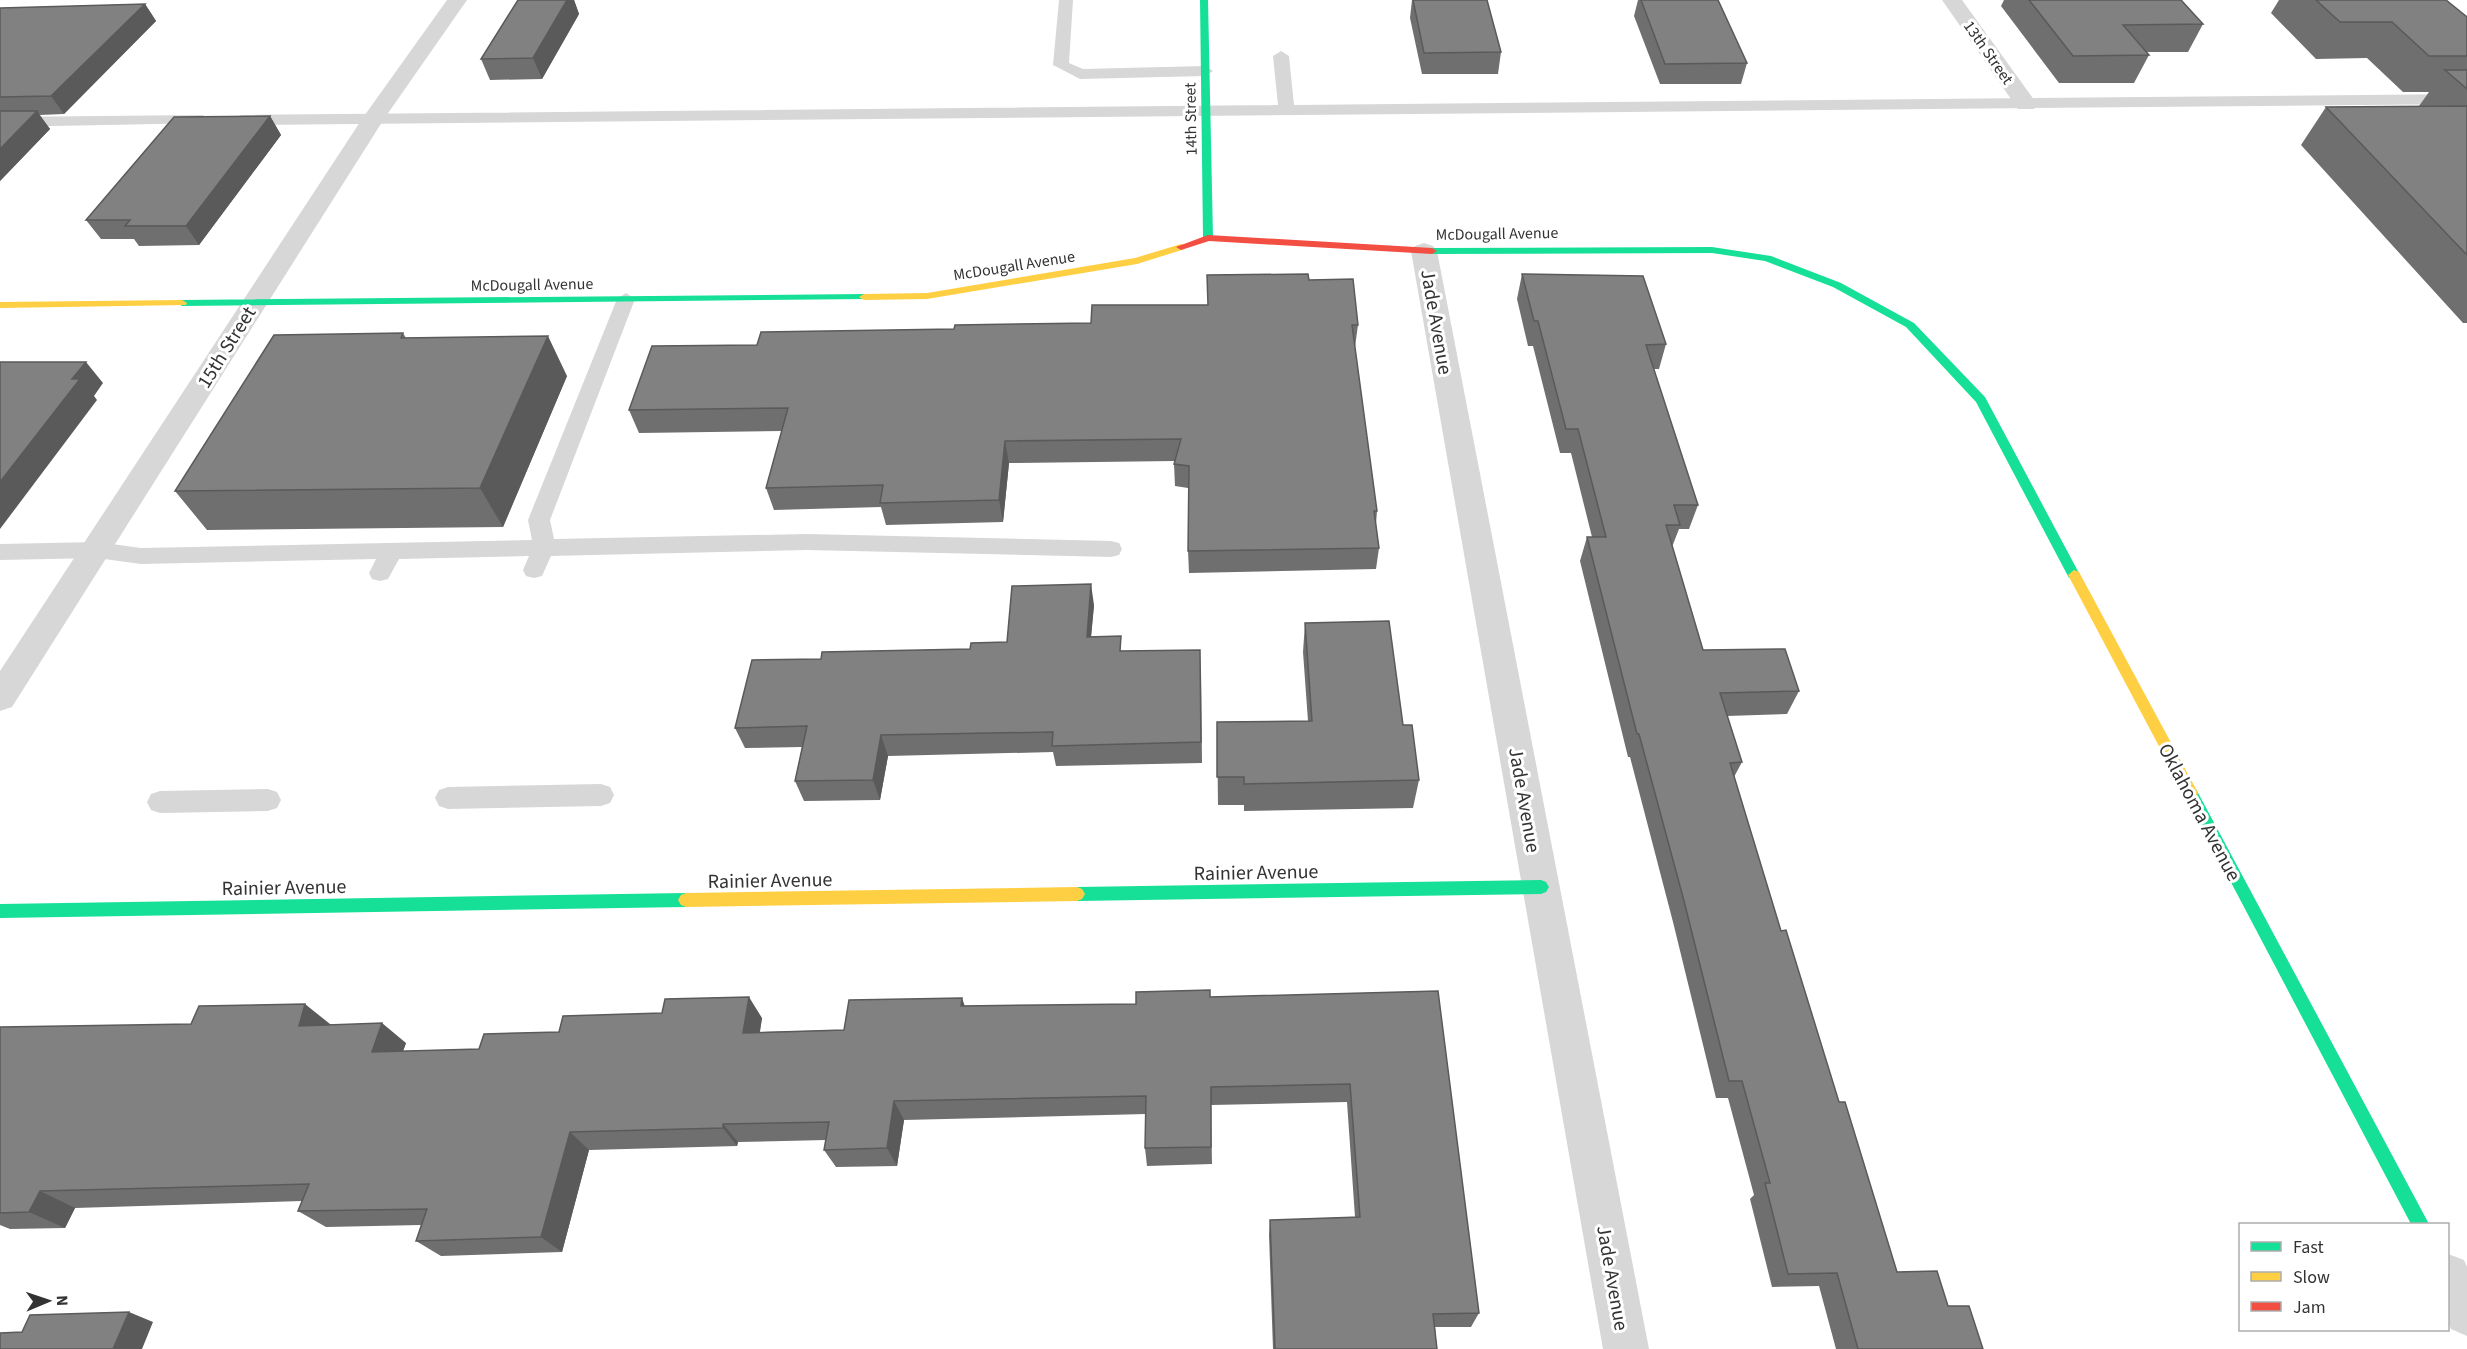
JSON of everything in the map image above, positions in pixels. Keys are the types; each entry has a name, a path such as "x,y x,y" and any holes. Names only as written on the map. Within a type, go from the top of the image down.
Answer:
{"street":[{"name":"15th Street","path":"0,698 373,119 457,0"},
{"name":"14th Street","path":"1204,0 1208,238"},
{"name":"13th Street","path":"1952,0 2026,104"},
{"name":"McDougall Avenue","path":"0,305 927,296 1137,261 1208,238 1424,251 1712,250 1767,258 1837,285 1910,325 1981,400"},
{"name":"Jade Avenue","path":"1424,251 1626,1349"},
{"name":"Oklahoma Avenue","path":"1981,400 2419,1223"},
{"name":"Rainier Avenue","path":"0,912 1541,887"},
{"path":"2449,1278 2467,1313"}],"lane":[{"path":"1066,0 1061,65 1080,74 1205,71"},
{"path":"1281,56 1286,109"},
{"path":"0,122 2026,104 2350,95 2467,99"},
{"path":"534,570 544,547 539,520 626,299"},
{"path":"0,552 97,550 141,556 246,562 392,550 807,542 1111,549"},
{"path":"674,566 682,544"},
{"path":"380,573 392,550"},
{"path":"448,798 601,795"},
{"path":"160,802 268,800"}],"building":[{"path":"518,0 567,0 533,58 481,59"},
{"path":"1413,0 1487,0 1501,52 1424,53"},
{"path":"1641,0 1718,0 1747,63 1665,64"},
{"path":"2029,0 2181,0 2203,24 2123,25 2149,55 2073,56"},
{"path":"2316,0 2446,0 2467,17 2467,56 2429,56 2392,22 2340,22"},
{"path":"145,4 51,96 0,97 0,8"},
{"path":"2445,70 2467,70 2467,89"},
{"path":"2467,106 2467,255 2326,107"},
{"path":"0,111 37,111 0,149"},
{"path":"270,116 186,226 125,226 130,220 86,220 174,117"},
{"path":"1308,274 1309,280 1353,279 1358,325 1352,325 1377,511 1374,511 1379,548 1188,551 1189,466 1174,464 1181,439 1005,441 999,500 880,503 883,485 766,488 788,408 629,410 652,346 757,345 761,332 954,329 955,325 1091,323 1092,305 1208,305 1207,275"},
{"path":"1522,274 1643,276 1666,344 1646,345 1698,505 1674,505 1680,525 1666,525 1703,650 1785,649 1799,691 1720,693 1742,762 1730,763 1781,931 1786,930 1839,1102 1845,1102 1897,1272 1937,1271 1948,1306 1969,1306 1983,1349 1858,1349 1837,1273 1788,1274 1765,1183 1770,1183 1742,1081 1729,1081 1684,901 1639,734 1637,734 1587,537 1606,537 1578,429 1566,429 1538,321 1534,321"},
{"path":"403,333 401,338 548,336 480,488 175,491 274,335"},
{"path":"0,362 86,362 72,379 80,379 0,482"},
{"path":"1091,584 1087,637 1121,636 1120,651 1200,650 1201,742 1052,746 1053,732 881,735 873,780 795,781 807,726 735,728 752,660 821,659 822,652 970,649 971,643 1007,642 1012,586"},
{"path":"1389,621 1403,725 1412,725 1419,780 1244,784 1244,777 1217,777 1217,722 1312,721 1305,623"},
{"path":"1210,990 1210,997 1438,991 1479,1313 1433,1314 1437,1349 1275,1349 1270,1220 1360,1217 1350,1084 1211,1087 1211,1147 1145,1148 1146,1096 894,1101 887,1148 824,1150 829,1122 723,1124 723,1128 570,1132 541,1237 416,1241 427,1209 298,1211 309,1184 40,1191 29,1212 0,1213 0,1027 191,1024 199,1006 305,1004 299,1026 382,1023 372,1052 479,1049 484,1034 559,1032 563,1016 662,1013 665,999 749,997 743,1033 844,1030 849,1000 962,998 961,1006 1136,1004 1136,992"},
{"path":"129,1312 113,1349 0,1349 0,1333 22,1332 30,1315"}],"traffic: fast":[{"path":"1204,0 1208,238"},
{"path":"1432,251 1712,250 1767,258 1837,285 1910,325 1981,400 2074,575"},
{"path":"182,303 864,297"},
{"path":"2191,793 2419,1223"},
{"path":"1077,894 1541,887"},
{"path":"0,911 686,900"}],"traffic: slow":[{"path":"864,297 927,296 1137,261 1181,247"},
{"path":"0,305 182,303"},
{"path":"2074,575 2191,793"},
{"path":"686,900 1077,894"}],"traffic: jam":[{"path":"1181,247 1208,238 1432,251"}]}
